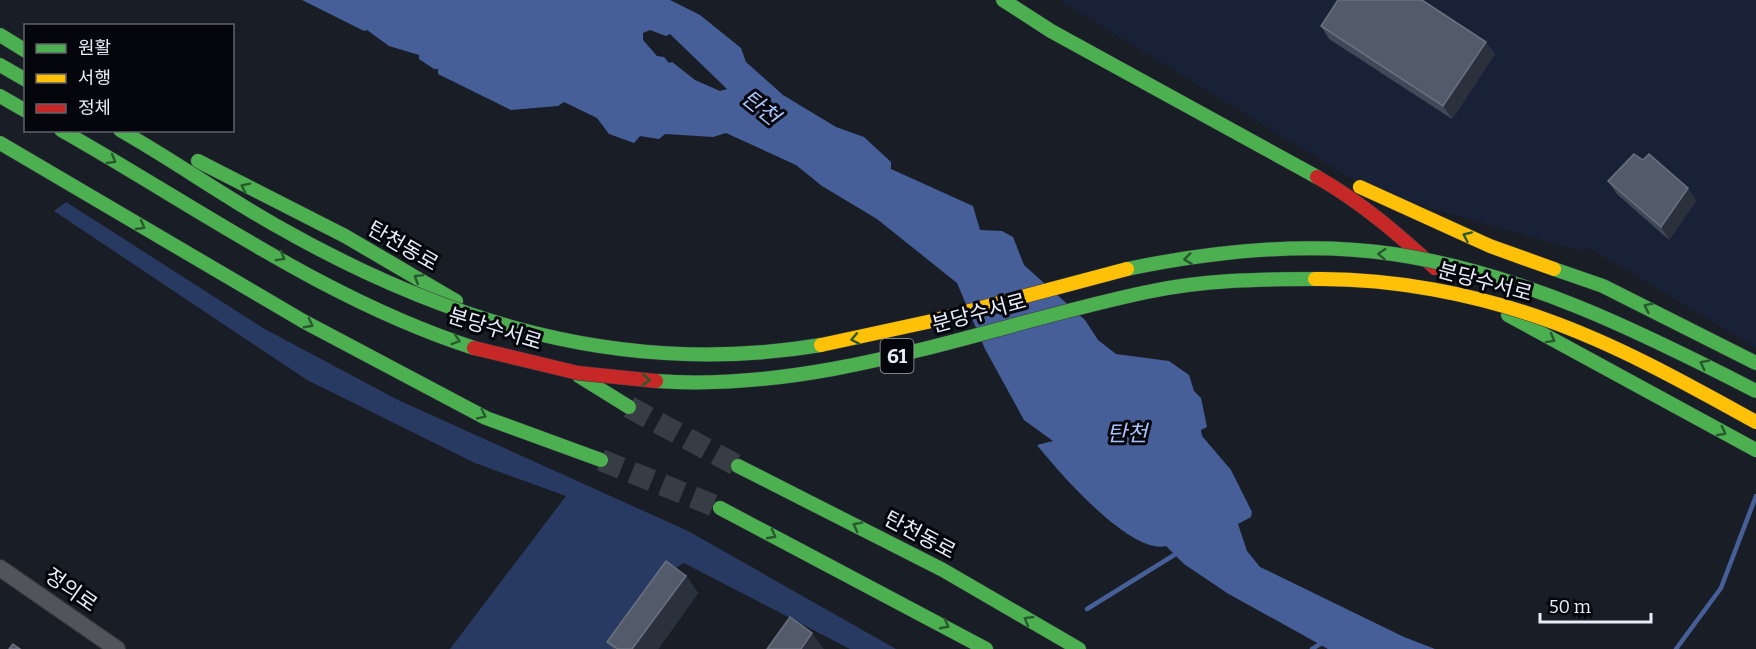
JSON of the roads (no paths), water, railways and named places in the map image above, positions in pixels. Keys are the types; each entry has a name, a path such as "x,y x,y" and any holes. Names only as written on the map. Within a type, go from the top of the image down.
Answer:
{"main road":[{"path":"1003,0 1062,36 1342,191 1384,222 1445,277 1470,294 1756,450"},
{"path":"1021,0 1107,51 1380,198 1490,246 1603,286 1693,329 1756,363"},
{"path":"0,35 24,50"},
{"path":"0,53 24,65"},
{"path":"0,65 24,79"},
{"path":"0,87 24,92"},
{"path":"0,96 24,110"},
{"path":"0,102 24,110"},
{"name":"분당수서로","path":"64,132 369,307 450,339 524,362 605,377 716,383 800,376 910,353 1096,303 1179,286 1221,280 1338,277 1422,287 1548,320 1650,365 1756,422"},
{"name":"분당수서로","path":"125,132 172,152 274,224 398,289 466,317 516,332 586,345 710,352 814,346 861,338 1125,269 1170,261 1273,250 1323,250 1393,255 1478,273 1608,319 1662,342 1756,391"},
{"path":"138,132 172,152"},
{"path":"0,143 303,321 486,418 601,460"},
{"name":"탄천동로","path":"172,152 345,236 404,269 629,406"},
{"name":"탄천동로","path":"738,466 943,570 1079,649"},
{"path":"720,508 986,649"}],"street":[{"name":"정의로","path":"0,568 117,649"}],"water":[{"name":"탄천","path":"302,0 670,0 700,15 741,48 746,62 783,95 836,127 864,137 891,162 891,169 973,206 980,230 1002,231 1013,237 1024,265 1085,320 1098,340 1116,354 1169,361 1189,375 1194,391 1201,398 1207,427 1201,430 1202,436 1231,470 1252,512 1251,517 1238,524 1247,551 1260,567 1404,637 1435,649 1328,649 1227,593 1184,564 1166,546 1151,545 1134,538 1115,525 1078,491 1037,445 1053,441 1024,420 985,349 957,283 877,219 822,186 796,165 726,133 713,137 665,134 659,139 640,136 634,143 609,134 597,118 564,102 558,106 511,110 438,74 438,69 434,69 419,59 419,55 389,46 367,30 364,31","holes":["650,30 666,36 670,34 727,89 720,91 695,80 672,62 669,63 664,57 657,56 643,40 643,33"]}],"waterway":[{"path":"1676,649 1721,588 1756,496"},
{"path":"1087,609 1179,552"},
{"path":"1312,649 1325,641"}],"tunnel":[{"path":"629,407 738,466"},
{"path":"601,460 720,508"}]}
